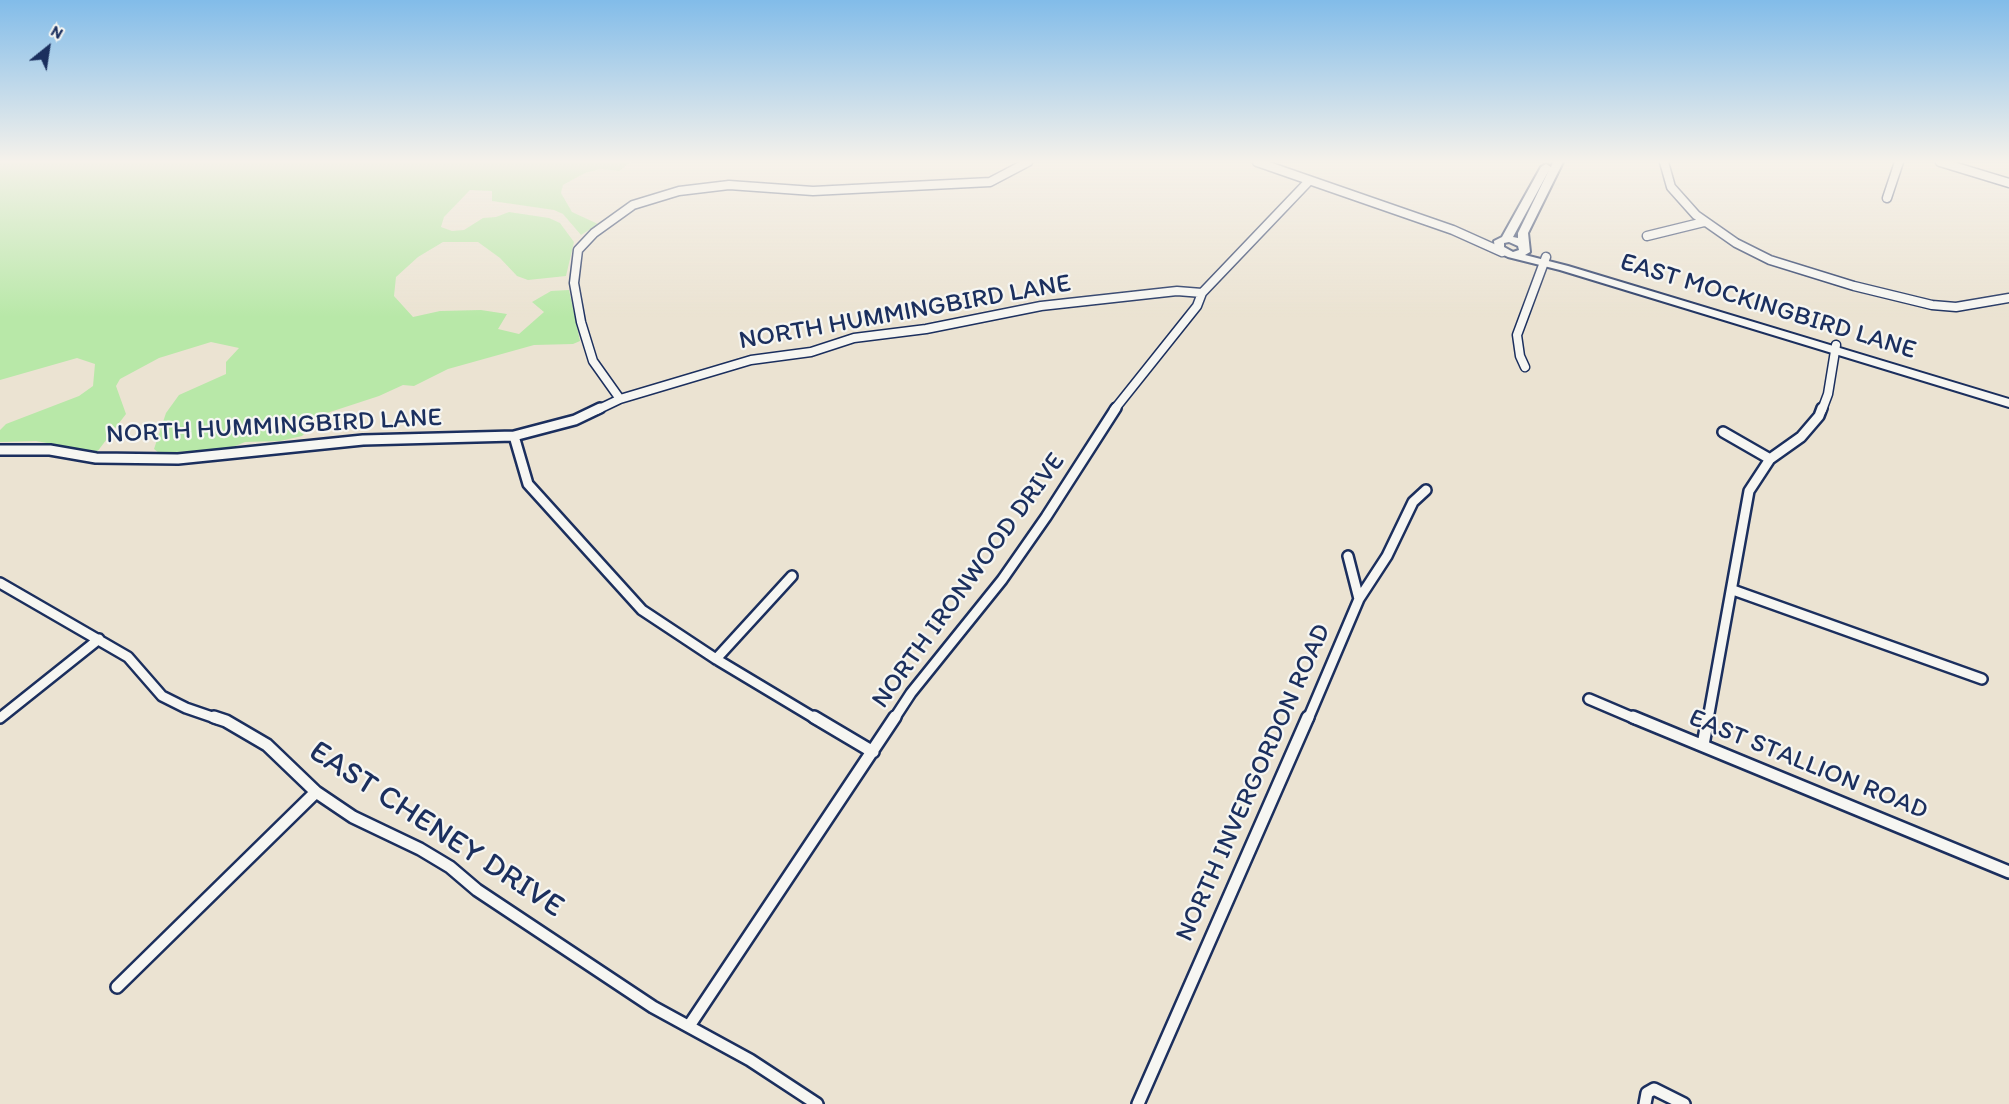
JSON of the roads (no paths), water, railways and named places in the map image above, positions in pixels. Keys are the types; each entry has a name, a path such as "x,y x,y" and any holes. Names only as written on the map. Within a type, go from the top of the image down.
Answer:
{"street":[{"path":"620,399 593,361 581,322 574,283 578,250 594,233 621,214"},
{"name":"NORTH IRONWOOD DRIVE","path":"688,1026 911,693 1008,570 1046,517 1107,419 1197,306 1202,292 1278,214"},
{"path":"1403,214 1524,254 1523,233 1532,214"},
{"path":"1505,247 1522,214"},
{"path":"1695,214 1736,243 1770,260 1907,300 1956,307 2009,298"},
{"path":"1647,236 1704,222"},
{"path":"1505,247 1524,247"},
{"name":"EAST MOCKINGBIRD LANE","path":"1505,247 2009,403"},
{"name":"EAST MOCKINGBIRD LANE","path":"1524,247 1545,260"},
{"path":"1525,367 1517,334 1545,260"},
{"name":"NORTH HUMMINGBIRD LANE","path":"0,450 50,450 96,458 178,459 363,440 514,436 575,420 620,399 752,360 811,352 873,334 927,329 1041,306 1177,291 1202,292"},
{"path":"1703,746 1733,590 1749,491 1770,459 1801,437 1819,416 1828,394 1835,348"},
{"name":"EAST MOCKINGBIRD LANE","path":"1835,348 2009,397"},
{"path":"1723,432 1770,459"},
{"path":"514,436 528,484 642,610 716,659 873,752"},
{"name":"NORTH INVERGORDON ROAD","path":"1138,1104 1284,768 1324,684 1359,599 1387,556 1413,502 1426,490"},
{"path":"1348,556 1359,599"},
{"path":"716,659 792,576"},
{"name":"EAST CHENEY DRIVE","path":"0,583 129,657 162,696 186,708 226,721 267,745 316,792 354,817 420,849 477,890 653,1007 750,1060 817,1104"},
{"path":"1733,590 1982,679"},
{"path":"0,718 99,639"},
{"name":"EAST STALLION ROAD","path":"1589,699 2009,872"},
{"path":"117,987 316,792"},
{"path":"1645,1104 1647,1093 1654,1089 1684,1104"}]}
